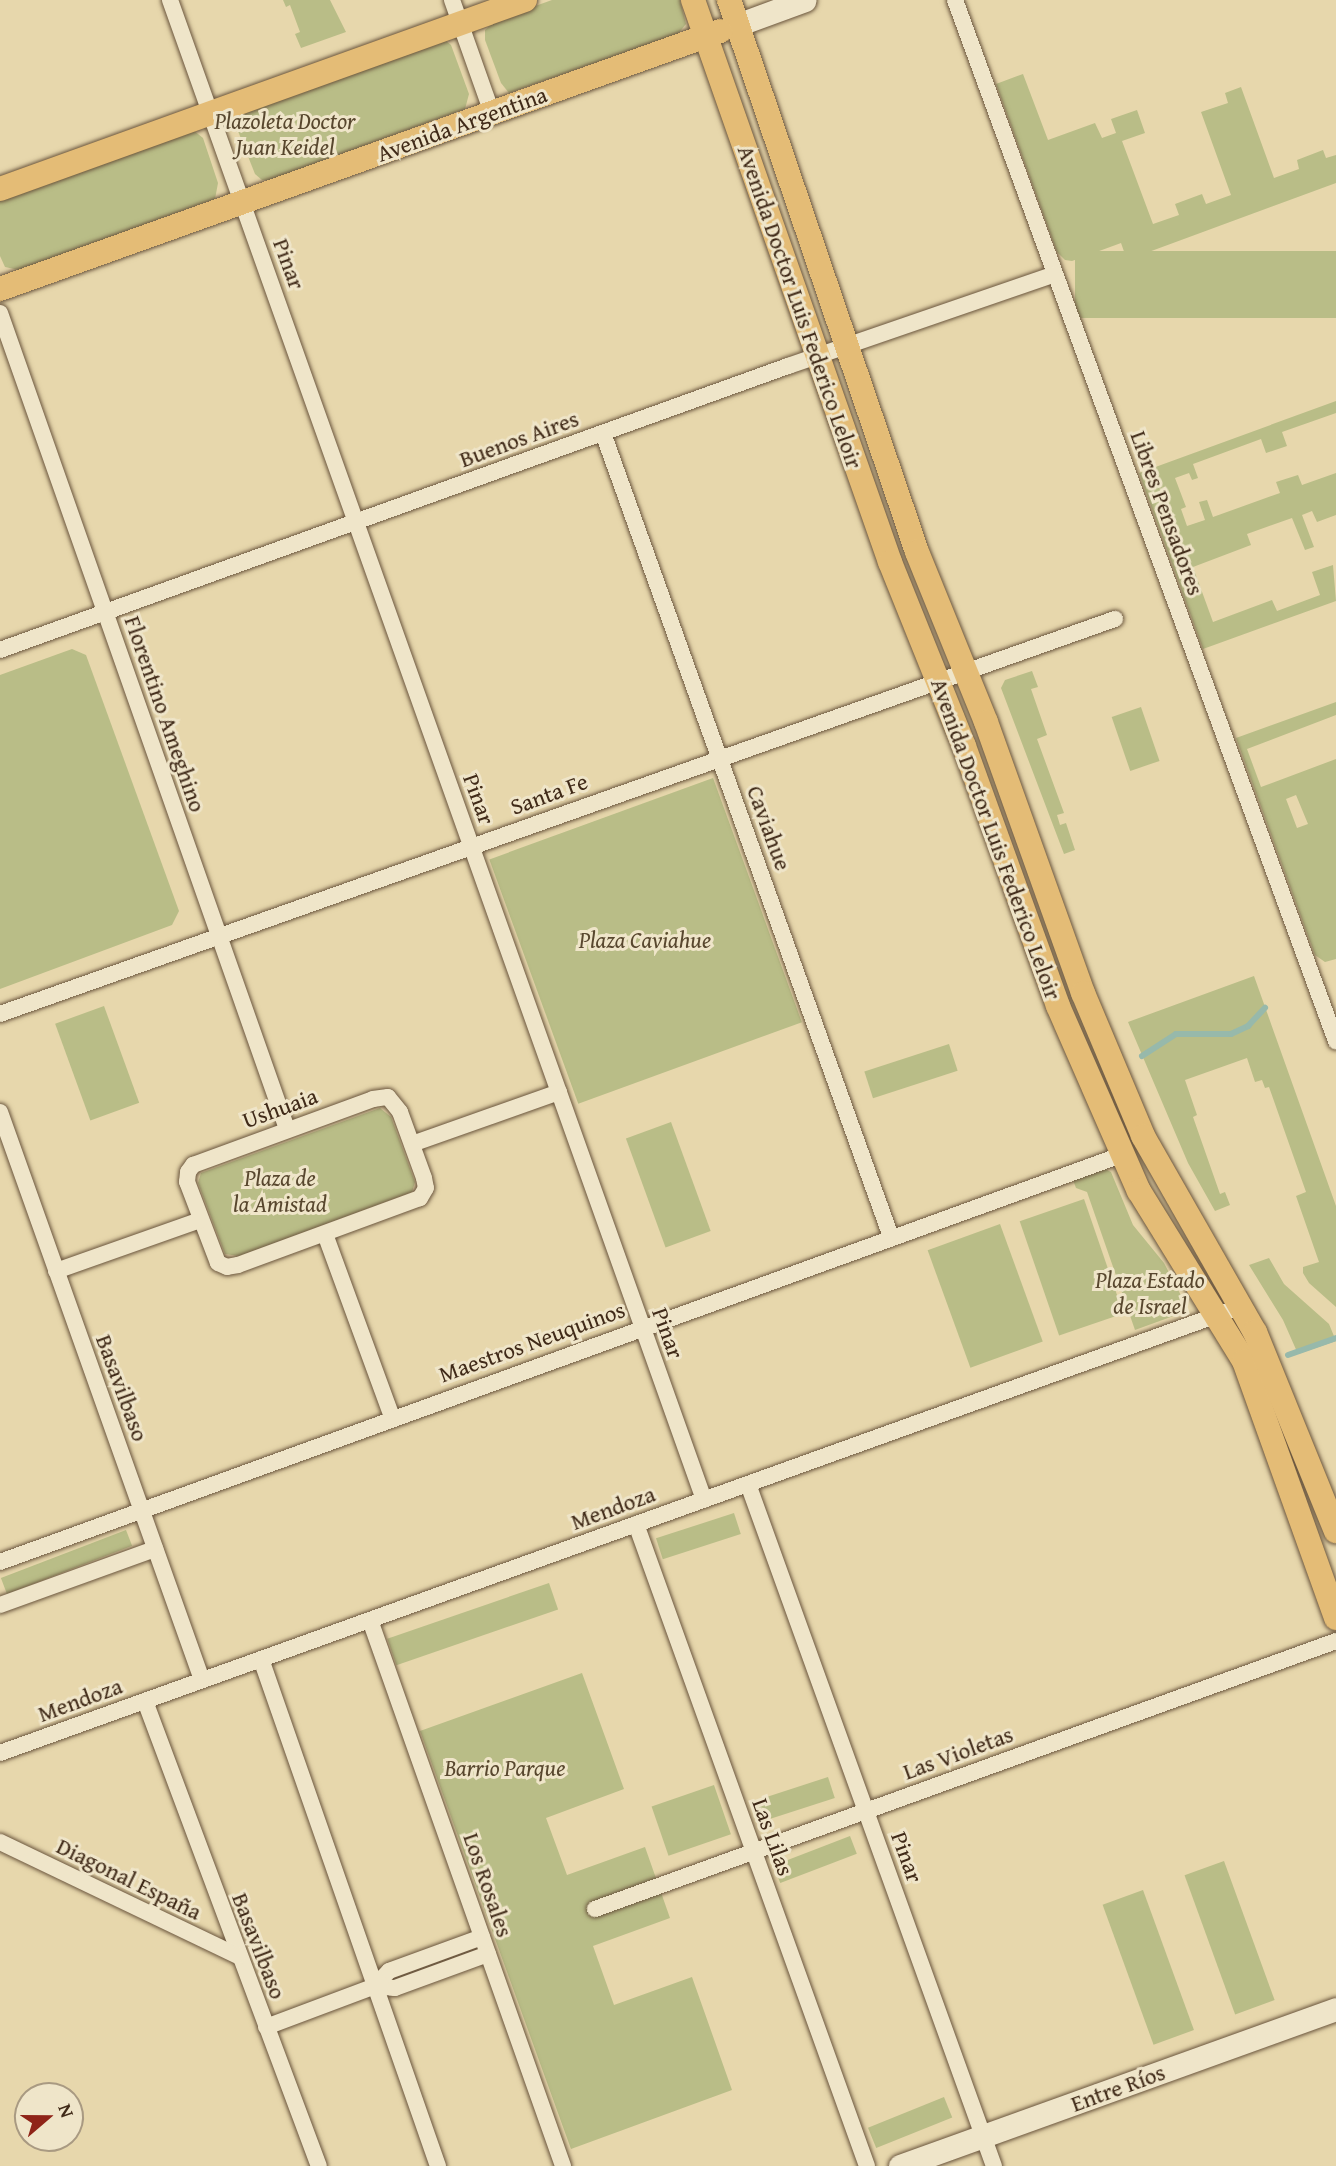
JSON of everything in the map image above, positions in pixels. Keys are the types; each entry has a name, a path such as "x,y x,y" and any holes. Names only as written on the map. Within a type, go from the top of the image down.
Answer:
{"main road":[{"path":"0,189 211,113 456,11 526,0"},
{"name":"Avenida Doctor Luis Federico Leloir","path":"693,0 890,562 937,680 1058,1006 1121,1155 1152,1217 1218,1314 1244,1361 1336,1618"},
{"name":"Avenida Doctor Luis Federico Leloir","path":"729,0 917,552 964,670 1083,993 1126,1098 1165,1178 1242,1306 1264,1349 1336,1531"},
{"name":"Avenida Argentina","path":"0,289 737,25"}],"street":[{"name":"Pinar","path":"170,0 704,1500"},
{"name":"Avenida Argentina","path":"737,25 805,0"},
{"name":"Libres Pensadores","path":"955,0 1336,1041"},
{"path":"456,11 492,113"},
{"name":"Buenos Aires","path":"0,650 847,345 1055,274"},
{"name":"Florentino Ameghino","path":"0,313 287,1129"},
{"name":"Caviahue","path":"603,433 891,1237"},
{"name":"Santa Fe","path":"0,1014 964,670 1115,619"},
{"path":"412,1144 559,1092"},
{"name":"Ushuaia","path":"383,1096 397,1105 412,1144 425,1183 420,1198 228,1267 214,1258 187,1182 188,1172 193,1165 383,1096"},
{"name":"Basavilbaso","path":"0,1111 202,1680"},
{"name":"Maestros Neuquinos","path":"0,1562 142,1512 392,1417 1121,1155"},
{"path":"57,1271 200,1220"},
{"path":"325,1234 392,1417"},
{"name":"Mendoza","path":"0,1753 1242,1306"},
{"name":"Pinar","path":"748,1483 994,2166"},
{"name":"Las Lilas","path":"636,1524 867,2166"},
{"path":"0,1605 155,1549"},
{"name":"Los Rosales","path":"370,1620 562,2166"},
{"name":"Las Violetas","path":"595,1909 1336,1641"},
{"path":"261,1659 438,2166"},
{"name":"Basavilbaso","path":"145,1701 238,1956 319,2166"},
{"name":"Diagonal España","path":"0,1842 238,1956"},
{"path":"375,1986 389,1971 482,1937"},
{"path":"265,2027 375,1986 395,1988 488,1954"},
{"name":"Entre Ríos","path":"900,2166 1336,2009"}],"green space":[{"path":"283,0 330,0 346,32 301,48 295,34 300,32 290,5 286,7"},
{"path":"552,0 680,0 686,24 678,34 509,93 501,83 485,40 485,30 496,20"},
{"name":"Plazoleta Doctor Juan Keidel","path":"446,41 451,45 469,94 465,109 270,180 262,180 255,174 236,126 237,115"},
{"path":"1023,74 1048,140 1095,123 1102,138 1116,133 1111,119 1137,110 1145,133 1122,141 1153,224 1179,215 1175,204 1202,194 1206,204 1231,195 1201,112 1228,103 1225,93 1241,87 1274,178 1299,169 1297,160 1323,150 1326,158 1336,155 1336,183 1127,260 1121,243 1072,261 1065,260 1057,252 996,84"},
{"path":"193,130 203,138 218,183 215,199 19,270 5,267 0,256 0,196"},
{"path":"1075,251 1336,251 1336,318 1075,318"},
{"path":"1336,401 1336,413 1282,432 1287,446 1266,453 1261,439 1193,464 1198,478 1192,480 1189,473 1175,478 1186,507 1181,509 1187,526 1205,520 1199,502 1207,500 1213,517 1280,493 1276,482 1298,475 1302,485 1336,473 1336,515 1317,522 1312,511 1302,515 1314,547 1305,550 1292,518 1247,534 1251,545 1193,567 1213,622 1272,600 1277,611 1320,595 1312,572 1333,565 1336,601 1203,649 1139,473"},
{"path":"72,649 86,655 179,911 172,925 0,989 0,675"},
{"path":"1032,671 1038,687 1031,689 1047,735 1037,739 1064,813 1057,815 1060,825 1066,823 1075,850 1064,854 1001,688 1005,680"},
{"path":"1336,702 1336,715 1247,749 1261,787 1336,759 1336,959 1325,962 1315,955 1236,738","holes":["1296,795 1308,824 1297,828 1286,799"]},
{"path":"1141,707 1160,761 1130,771 1112,717"},
{"name":"Plaza Caviahue","path":"713,778 802,1022 578,1104 489,859"},
{"path":"1254,976 1336,1206 1336,1307 1309,1283 1303,1273 1303,1267 1319,1262 1296,1196 1306,1192 1269,1087 1265,1088 1262,1080 1255,1082 1247,1058 1185,1080 1197,1115 1193,1117 1220,1194 1225,1192 1230,1205 1215,1211 1188,1163 1128,1022"},
{"path":"104,1006 139,1103 90,1121 55,1024"},
{"path":"949,1044 958,1071 873,1098 864,1072"},
{"name":"Plaza de la Amistad","path":"380,1108 391,1117 415,1182 412,1192 239,1256 225,1254 198,1183 201,1173"},
{"path":"671,1122 711,1231 666,1247 626,1138"},
{"name":"Plaza Estado de Israel","path":"1105,1169 1111,1172 1133,1225 1164,1263 1185,1303 1179,1314 1135,1330 1087,1192 1076,1188 1073,1180"},
{"path":"1084,1199 1123,1313 1059,1336 1020,1221"},
{"path":"1000,1224 1043,1341 970,1368 928,1250"},
{"path":"1269,1258 1284,1284 1329,1324 1336,1341 1298,1354 1283,1320 1249,1265"},
{"path":"734,1513 741,1534 663,1559 656,1538"},
{"path":"126,1530 132,1546 7,1594 1,1578"},
{"path":"549,1583 558,1609 396,1665 387,1639"},
{"name":"Barrio Parque","path":"582,1673 624,1789 546,1818 567,1875 645,1847 670,1918 593,1946 614,2005 692,1977 732,2090 571,2149 420,1731"},
{"path":"828,1777 835,1798 758,1823 751,1802"},
{"path":"714,1785 731,1834 669,1856 652,1806"},
{"path":"850,1836 857,1854 780,1883 773,1865"},
{"path":"1224,1861 1275,2000 1235,2014 1185,1875"},
{"path":"1143,1890 1194,2030 1154,2045 1103,1905"},
{"path":"944,2097 952,2117 876,2148 868,2128"}],"waterway":[{"path":"1142,1056 1176,1034 1231,1034 1248,1026 1265,1008"},
{"path":"1288,1355 1336,1338"}]}
